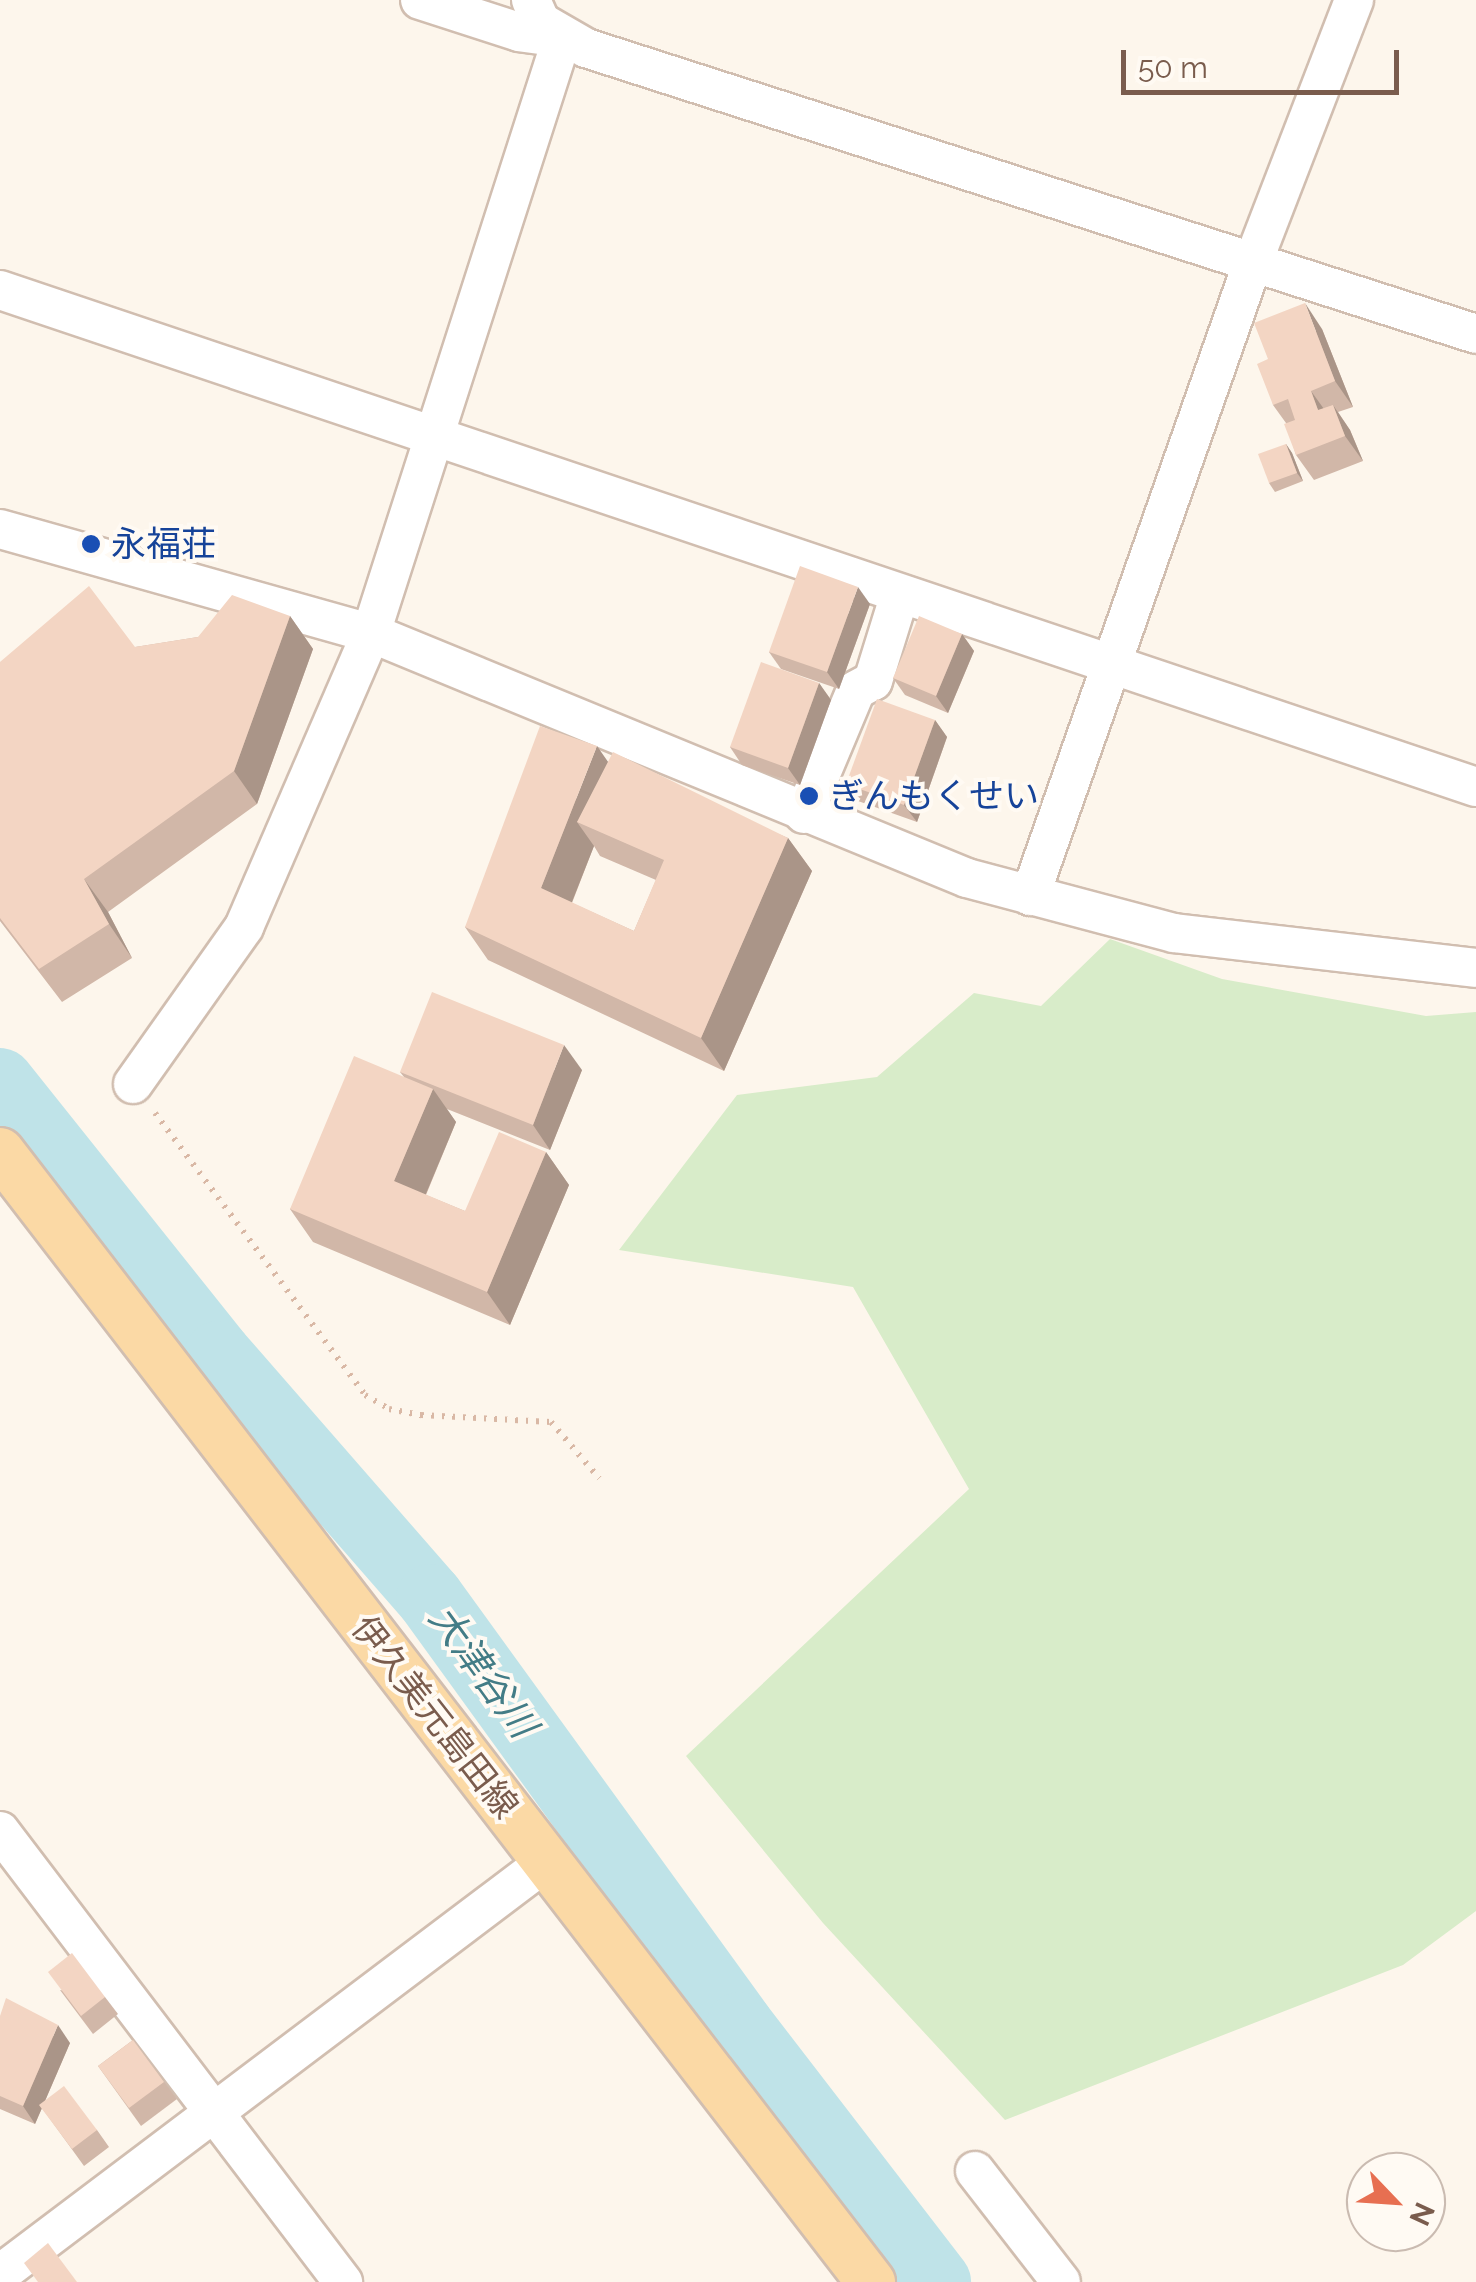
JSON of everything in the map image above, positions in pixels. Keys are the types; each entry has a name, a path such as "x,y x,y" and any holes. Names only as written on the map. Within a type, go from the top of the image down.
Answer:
{"main road":[{"name":"伊久美元島田線","path":"0,1152 871,2282"}],"street":[{"path":"420,0 519,32 562,38 1476,334"},
{"path":"531,0 541,22 562,38"},
{"path":"1030,896 1253,262 1354,0"},
{"path":"133,1084 244,928 372,633 562,38"},
{"path":"0,290 1476,787"},
{"path":"0,529 372,633 804,814 1030,896 1174,933 1476,968"},
{"path":"804,814 856,690 873,681 900,594"},
{"path":"0,1831 344,2282"},
{"path":"0,2274 547,1862"},
{"path":"975,2172 1062,2282"}],"path":[{"path":"133,1084 365,1395 389,1410 421,1415 550,1422 599,1478"}],"green space":[{"path":"1110,939 1222,979 1426,1016 1476,1012 1476,1911 1403,1965 1005,2120 823,1923 686,1756 969,1489 853,1287 619,1250 737,1095 877,1077 974,993 1041,1006"}],"building":[{"path":"1305,303 1335,381 1311,391 1318,410 1333,405 1345,436 1296,455 1284,424 1295,420 1288,399 1273,405 1257,364 1268,359 1254,323"},
{"path":"1286,444 1297,473 1269,483 1258,454"},
{"path":"800,566 858,587 827,672 769,652"},
{"path":"89,586 135,647 198,637 232,595 290,616 234,771 84,879 109,924 39,969 0,918 0,662"},
{"path":"919,616 962,634 936,696 893,678"},
{"path":"761,662 819,683 788,768 730,747"},
{"path":"877,699 935,720 904,805 846,784"},
{"path":"540,726 597,746 541,888 634,931 664,860 577,822 613,752 788,838 701,1038 465,927"},
{"path":"432,992 564,1045 533,1125 400,1072"},
{"path":"354,1056 433,1089 394,1181 465,1211 499,1132 546,1152 487,1292 290,1209"},
{"path":"72,1953 105,1997 81,2016 48,1972"},
{"path":"6,1998 58,2025 23,2106 0,2096 0,2016"},
{"path":"133,2040 164,2082 129,2108 98,2066"},
{"path":"64,2086 97,2130 72,2149 39,2105"},
{"path":"48,2243 77,2282 38,2282 24,2263"}],"waterway":[{"name":"大津谷川","path":"0,1082 218,1355 430,1598 740,2026 937,2282"}],"place":[{"name":"永福荘","path":"91,544"},
{"name":"ぎんもくせい","path":"809,796"}]}
